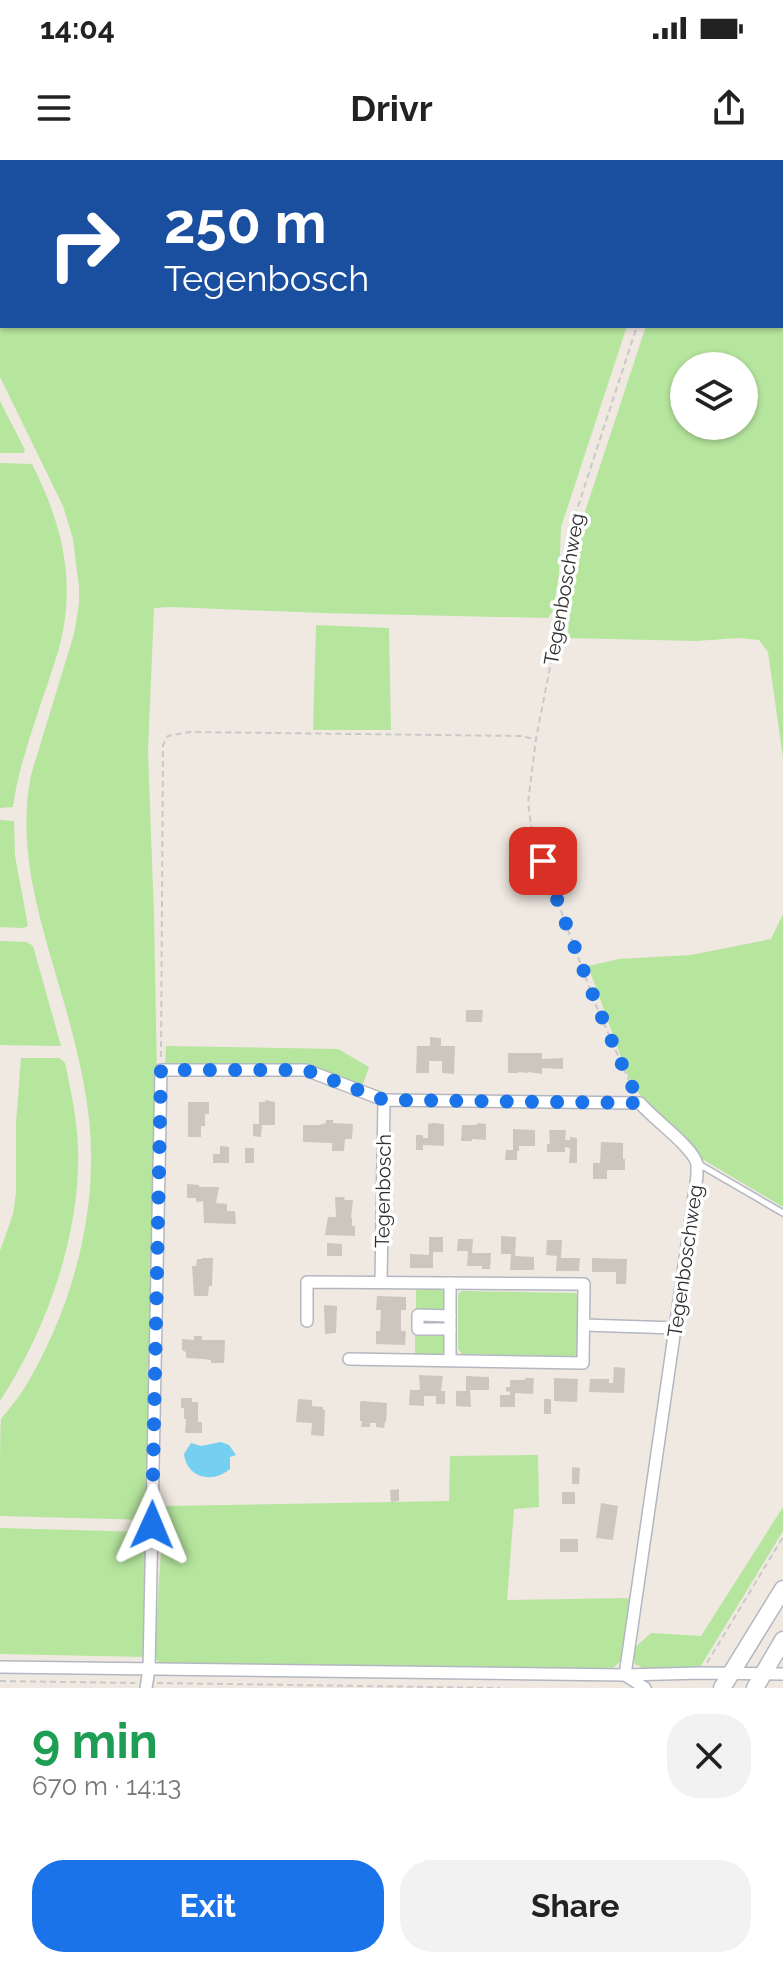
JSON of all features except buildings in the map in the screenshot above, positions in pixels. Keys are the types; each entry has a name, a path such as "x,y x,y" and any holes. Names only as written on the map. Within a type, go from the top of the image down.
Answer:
{"main road":[{"path":"726,1681 783,1589"},
{"path":"759,1681 783,1640"}],"street":[{"path":"147,1685 147,1526 161,1070 306,1070 384,1100 640,1103"},
{"name":"Tegenbosch","path":"381,1282 384,1100"},
{"name":"Tegenboschweg","path":"625,1675 697,1176 691,1152 640,1103"},
{"path":"307,1321 307,1282 584,1284 583,1363 349,1359"},
{"path":"450,1283 450,1360"},
{"path":"450,1316 418,1315 418,1329 450,1329"},
{"path":"584,1325 676,1328"},
{"path":"0,1667 625,1675 701,1673 726,1681 759,1681 783,1674"},
{"path":"625,1675 645,1688"}],"lane":[{"path":"696,1163 783,1213"}],"path":[{"name":"Tegenboschweg","path":"636,328 570,531 569,570 536,739 528,802 532,832 595,1003 640,1103"},
{"path":"161,1070 163,745 168,736 190,732 521,736 536,739"},
{"path":"701,1673 783,1537"},
{"path":"0,1681 500,1688"}],"green space":[{"path":"0,328 626,328 561,527 559,575 553,611 548,618 154,608 148,751 157,1080 149,1520 0,1516 1,1420 32,1375 66,1298 82,1244 91,1161 84,1083 34,892 27,834 31,775 74,634 79,587 73,539 63,506 0,377"},
{"path":"645,328 783,328 783,758 768,652 759,640 567,638 580,527"},
{"path":"0,401 25,450 23,453 0,453"},
{"path":"0,463 32,464 43,486 64,553 67,599 59,648 23,759 13,807 0,808"},
{"path":"316,625 389,628 391,730 313,730"},
{"path":"0,820 14,821 15,856 28,926 23,928 0,927"},
{"path":"783,914 783,1207 702,1159 640,1095 628,1076 588,966 619,959 691,955 771,939"},
{"path":"0,941 27,942 33,946 61,1046 0,1045"},
{"path":"166,1046 338,1049 369,1067 362,1087 306,1066 165,1065"},
{"path":"21,1058 59,1058 65,1063 76,1126 77,1180 74,1213 58,1280 32,1343 0,1401 0,1251 13,1214 16,1193 16,1123"},
{"path":"416,1286 439,1287 445,1293 446,1308 442,1313 416,1312"},
{"path":"462,1291 575,1293 579,1297 578,1353 573,1357 462,1354 458,1349 458,1294"},
{"path":"415,1331 441,1331 445,1336 445,1351 439,1356 415,1357"},
{"path":"538,1455 539,1507 514,1509 507,1600 630,1598 624,1658 612,1669 161,1665 154,1657 164,1506 449,1501 450,1456"},
{"path":"783,1507 783,1531 699,1669 645,1669 635,1664 632,1650 651,1633 701,1636"},
{"path":"0,1528 149,1534 146,1657 0,1654"}],"water":[{"path":"221,1442 229,1445 236,1455 230,1457 230,1469 208,1477 190,1469 184,1454 191,1443 201,1446"}],"route":[{"path":"152,1525 161,1070 306,1070 384,1100 640,1103 595,1003 543,861"}]}
